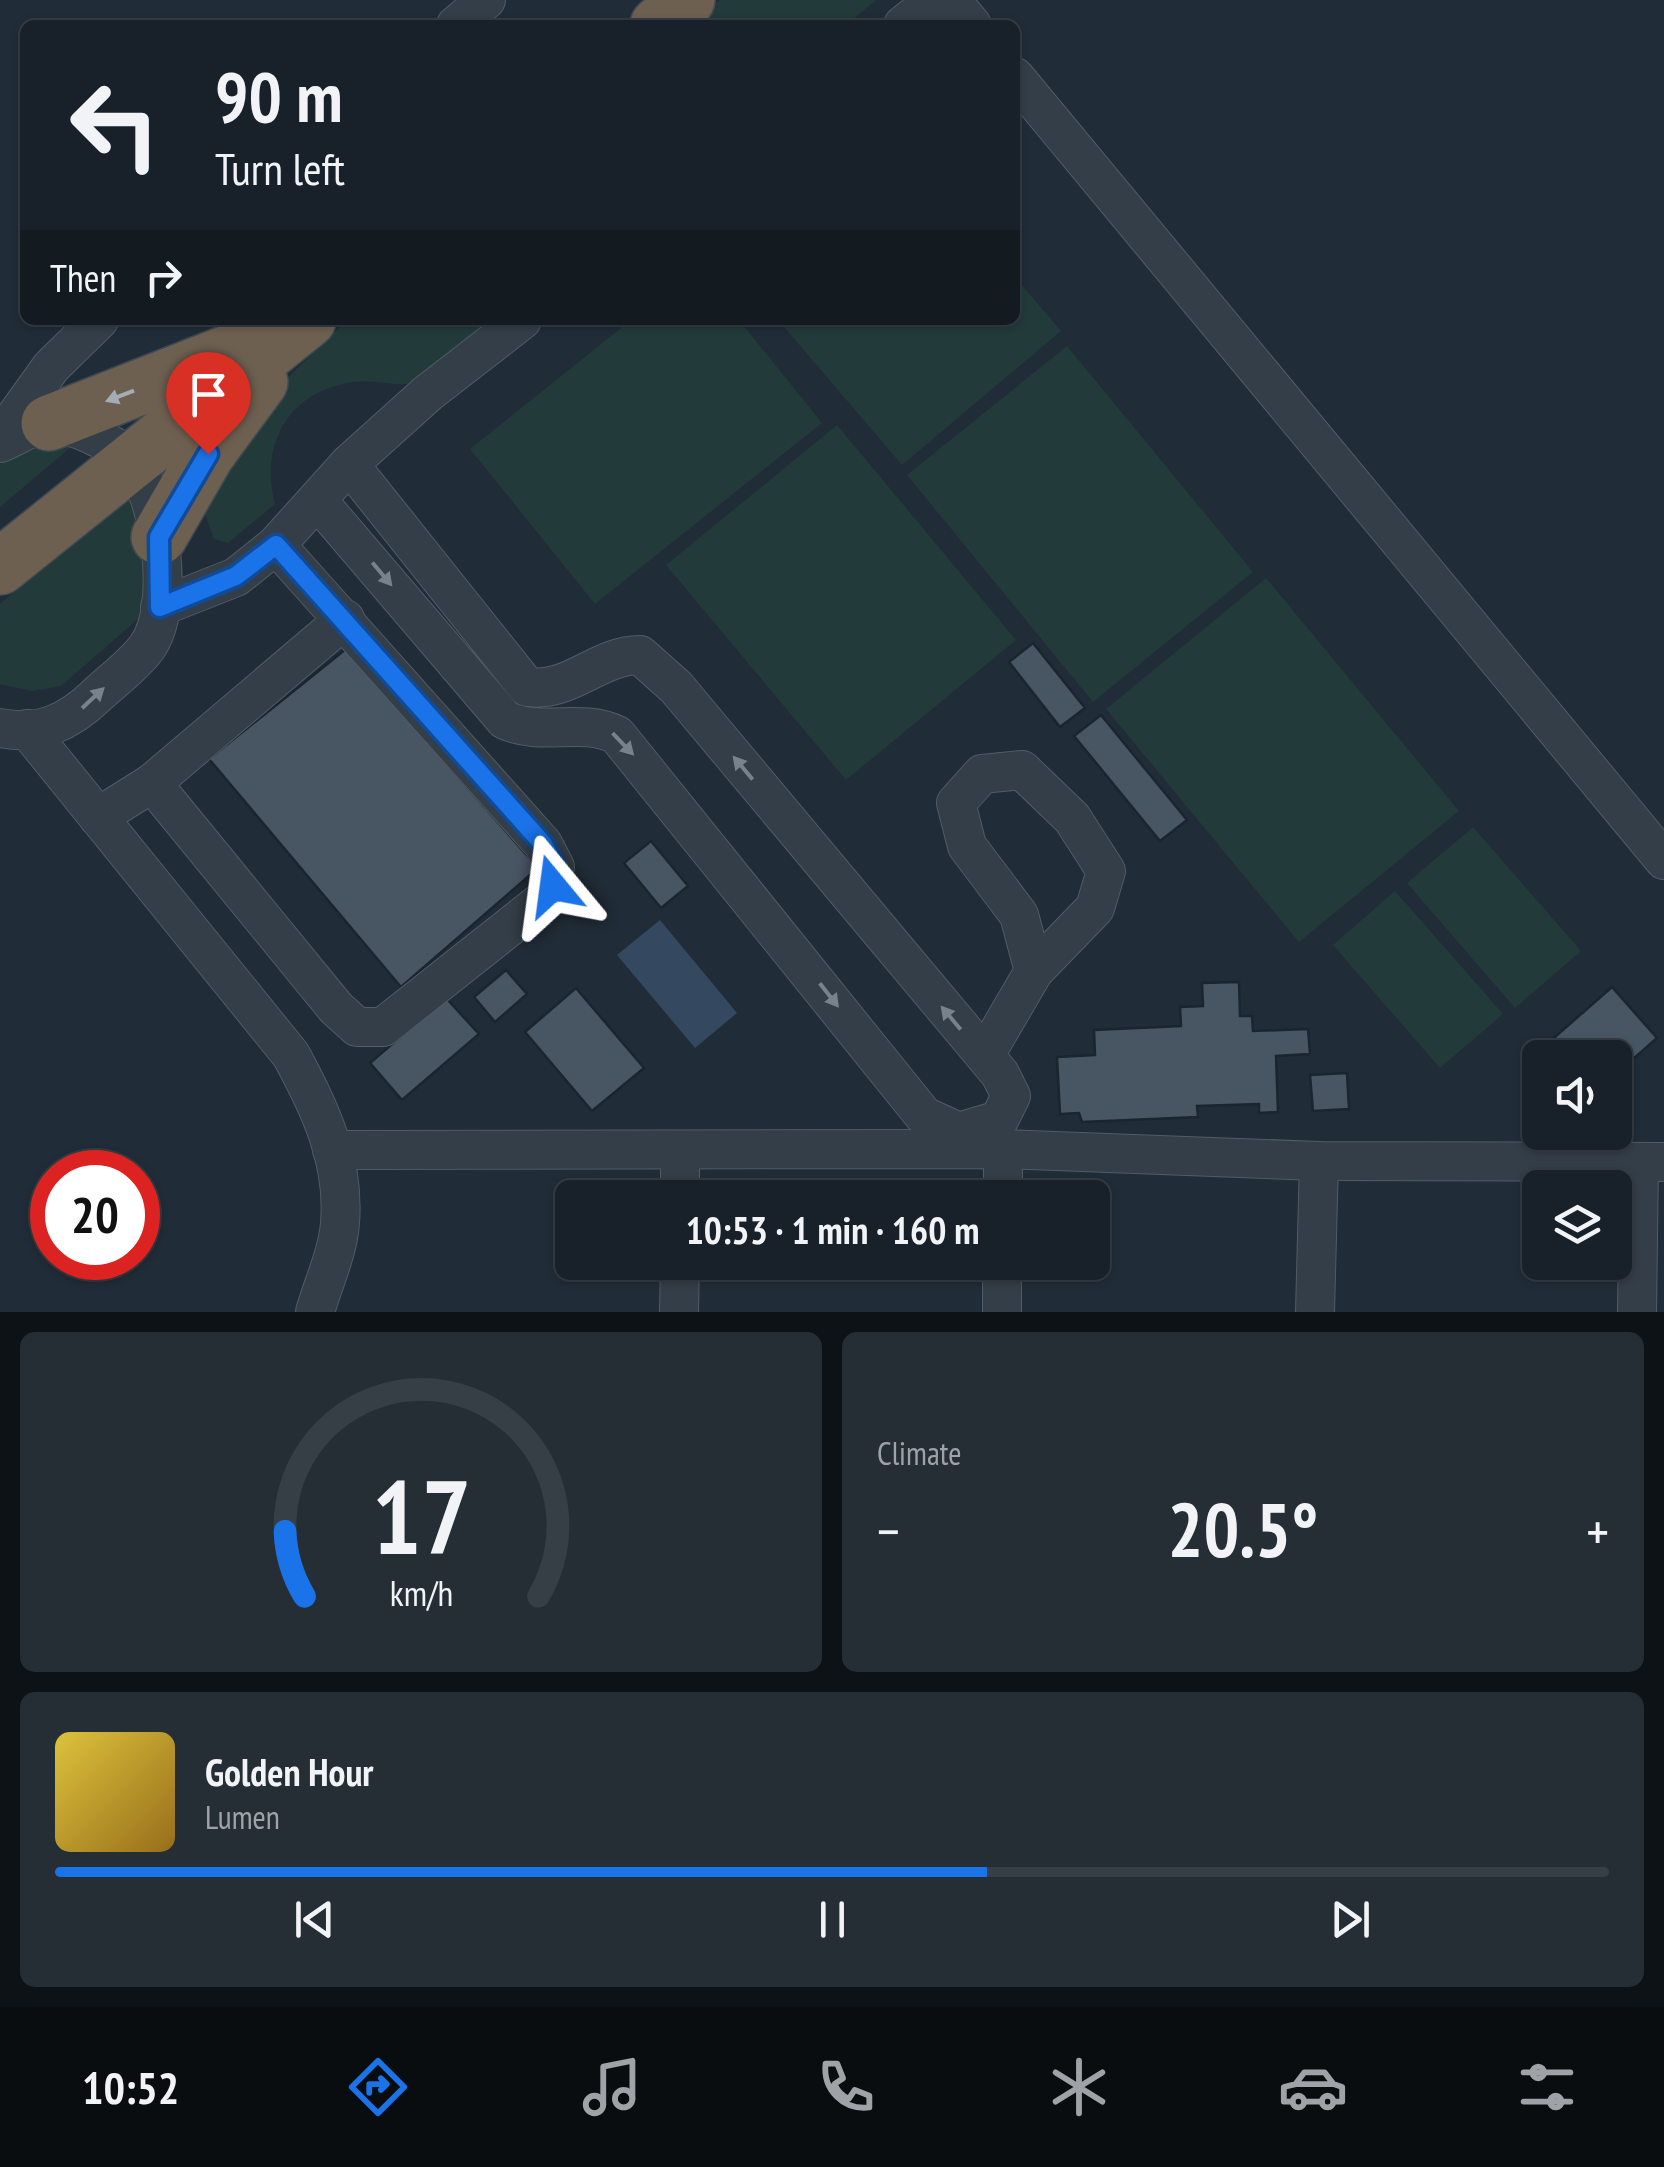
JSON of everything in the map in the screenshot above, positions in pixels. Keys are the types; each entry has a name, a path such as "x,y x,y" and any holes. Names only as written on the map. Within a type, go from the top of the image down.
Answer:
{"highway":[{"path":"664,20 687,0"},
{"path":"16,435 295,325"},
{"path":"0,567 302,325"},
{"path":"159,537 227,426 304,325"}],"street":[{"path":"462,20 486,0"},
{"path":"909,20 935,0"},
{"path":"951,0 968,20"},
{"path":"1020,84 1664,860"},
{"path":"14,729 44,730 76,714 149,646 160,607 159,537 146,486 130,459 86,434 16,435 51,368 94,325"},
{"path":"160,607 236,576 276,545 349,464 428,393 516,325"},
{"path":"318,501 489,706 505,720 533,729 597,725 617,735 924,1116 959,1132 999,1120 1011,1096 985,1055 676,687 640,656 620,655 544,690 527,687 349,464"},
{"path":"152,783 336,1008 357,1027 383,1027 546,898 553,886 555,867 543,844 276,545"},
{"path":"98,817 152,783 345,620"},
{"path":"533,729 544,690"},
{"path":"14,729 98,817 291,1055 322,1111 340,1179 340,1226 315,1312"},
{"path":"985,1055 1034,972 1095,908 1106,871 1072,818 1022,770 982,774 956,803 967,846 1019,914 1034,972"},
{"path":"332,1150 1003,1149 1319,1161 1652,1162 1637,1312"},
{"path":"1002,1180 1003,1149"},
{"path":"680,1150 680,1180"},
{"path":"1316,1312 1319,1161"},
{"path":"679,1312 680,1280"},
{"path":"1002,1280 1002,1312"}],"green space":[{"path":"720,0 876,0 852,20 697,20"},
{"path":"1020,283 1061,331 902,465 782,325 1020,325"},
{"path":"342,325 494,325 456,360 428,379 409,384 353,382 312,396 284,424 276,441 271,461 275,504 228,543 214,539 205,514 209,486 283,382"},
{"path":"625,325 743,325 822,423 595,604 470,449"},
{"path":"1067,346 1253,572 1093,702 907,475"},
{"path":"837,425 1016,640 846,780 666,565"},
{"path":"29,440 77,442 0,507 0,464"},
{"path":"131,493 148,578 138,619 61,686 32,691 0,684 0,604"},
{"path":"1266,578 1459,811 1299,942 1106,709"},
{"path":"1473,827 1581,951 1515,1008 1407,883"},
{"path":"1395,891 1503,1014 1440,1068 1333,945"}],"water":[{"path":"660,920 737,1013 695,1048 617,955"}],"building":[{"path":"1033,643 1085,708 1060,727 1009,662"},
{"path":"346,649 538,868 401,987 209,759"},
{"path":"1101,715 1187,820 1160,841 1074,736"},
{"path":"651,841 688,886 661,908 624,863"},
{"path":"506,970 527,994 495,1022 474,997"},
{"path":"1239,982 1240,1016 1252,1016 1253,1031 1308,1029 1310,1054 1276,1056 1278,1112 1259,1113 1259,1104 1197,1106 1198,1117 1082,1122 1079,1113 1060,1114 1057,1057 1095,1055 1094,1030 1181,1026 1180,1007 1203,1006 1202,983"},
{"path":"1612,987 1657,1038 1632,1060 1632,1040 1552,1040"},
{"path":"576,988 644,1068 592,1111 525,1032"},
{"path":"446,998 479,1034 402,1100 370,1063"},
{"path":"1347,1073 1349,1109 1313,1111 1310,1075"}],"route":[{"path":"208,454 159,537 160,607 236,576 276,545 543,844 555,867 553,886"}]}
